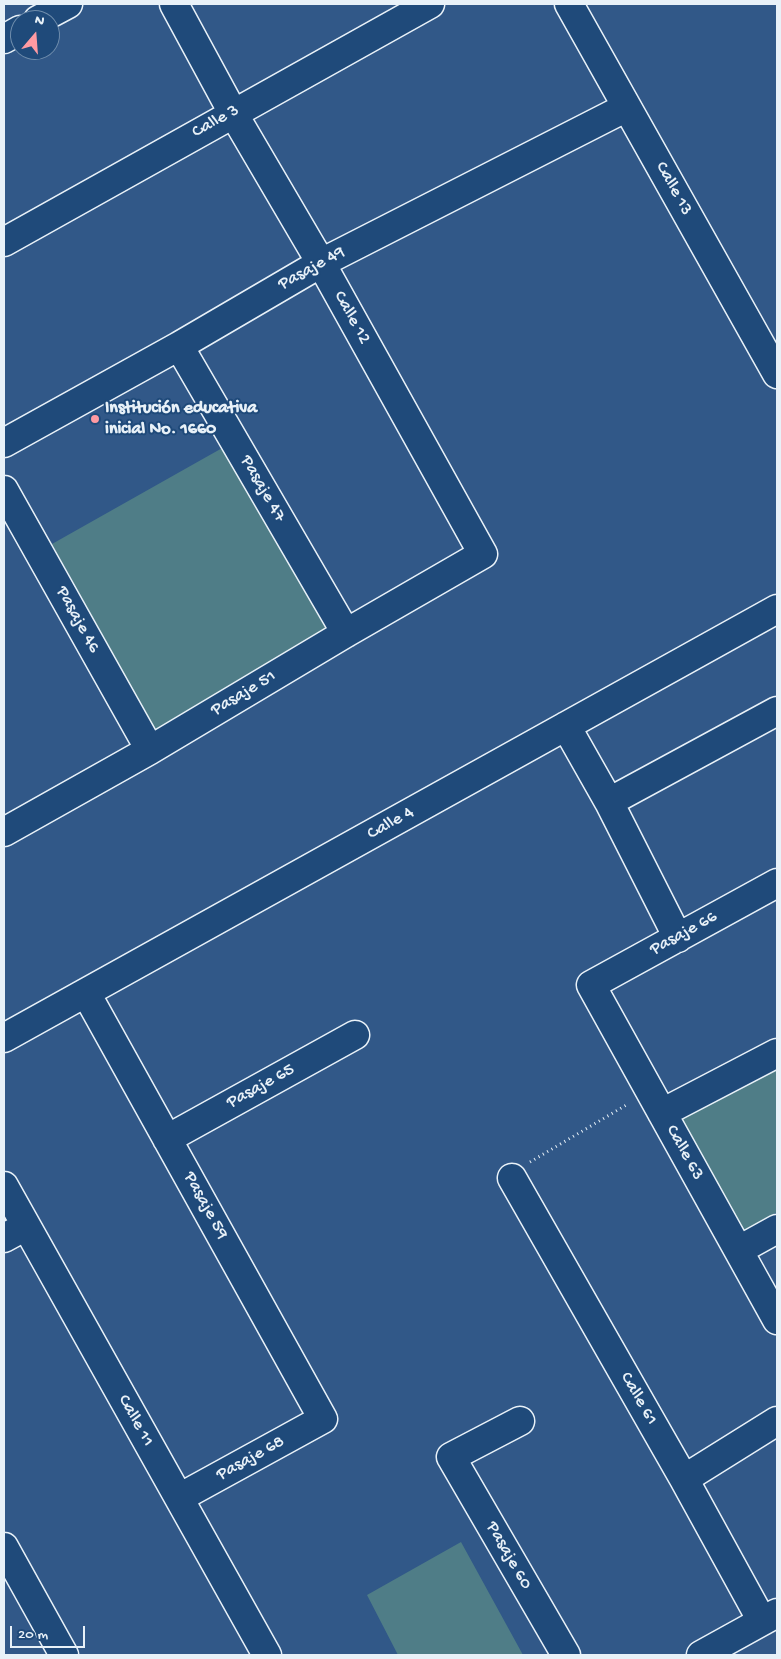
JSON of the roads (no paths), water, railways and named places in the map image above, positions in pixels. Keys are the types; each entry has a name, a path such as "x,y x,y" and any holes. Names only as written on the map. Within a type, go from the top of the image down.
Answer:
{"street":[{"path":"57,10 68,4"},
{"name":"Calle 12","path":"174,4 233,113 321,262 483,554"},
{"name":"Calle 3","path":"4,242 430,4"},
{"name":"Calle 13","path":"569,4 777,374"},
{"name":"Pasaje 49","path":"4,443 179,346 321,262 627,107"},
{"name":"Pasaje 47","path":"179,346 346,633"},
{"name":"Pasaje 46","path":"4,490 150,750"},
{"name":"Pasaje 51","path":"5,830 150,750 483,554"},
{"name":"Calle 4","path":"4,1038 777,609"},
{"path":"609,802 777,711"},
{"path":"566,726 609,802 678,938"},
{"name":"Pasaje 66","path":"591,986 777,883"},
{"name":"Calle 63","path":"591,986 777,1320"},
{"name":"Pasaje 59","path":"86,993 323,1419"},
{"name":"Pasaje 65","path":"167,1139 355,1035"},
{"path":"656,1102 777,1053"},
{"name":"Calle 61","path":"512,1178 684,1478 770,1617"},
{"name":"Calle 11","path":"4,1186 15,1232 179,1498 267,1655"},
{"path":"739,1250 777,1229"},
{"name":"Pasaje 68","path":"179,1498 323,1419"},
{"name":"Pasaje 60","path":"520,1421 451,1457 566,1655"},
{"path":"684,1478 777,1421"},
{"path":"4,1547 64,1655"},
{"path":"701,1655 770,1617"}],"place":[{"name":"Institución educativa inicial No. 1660","path":"95,419"}]}
